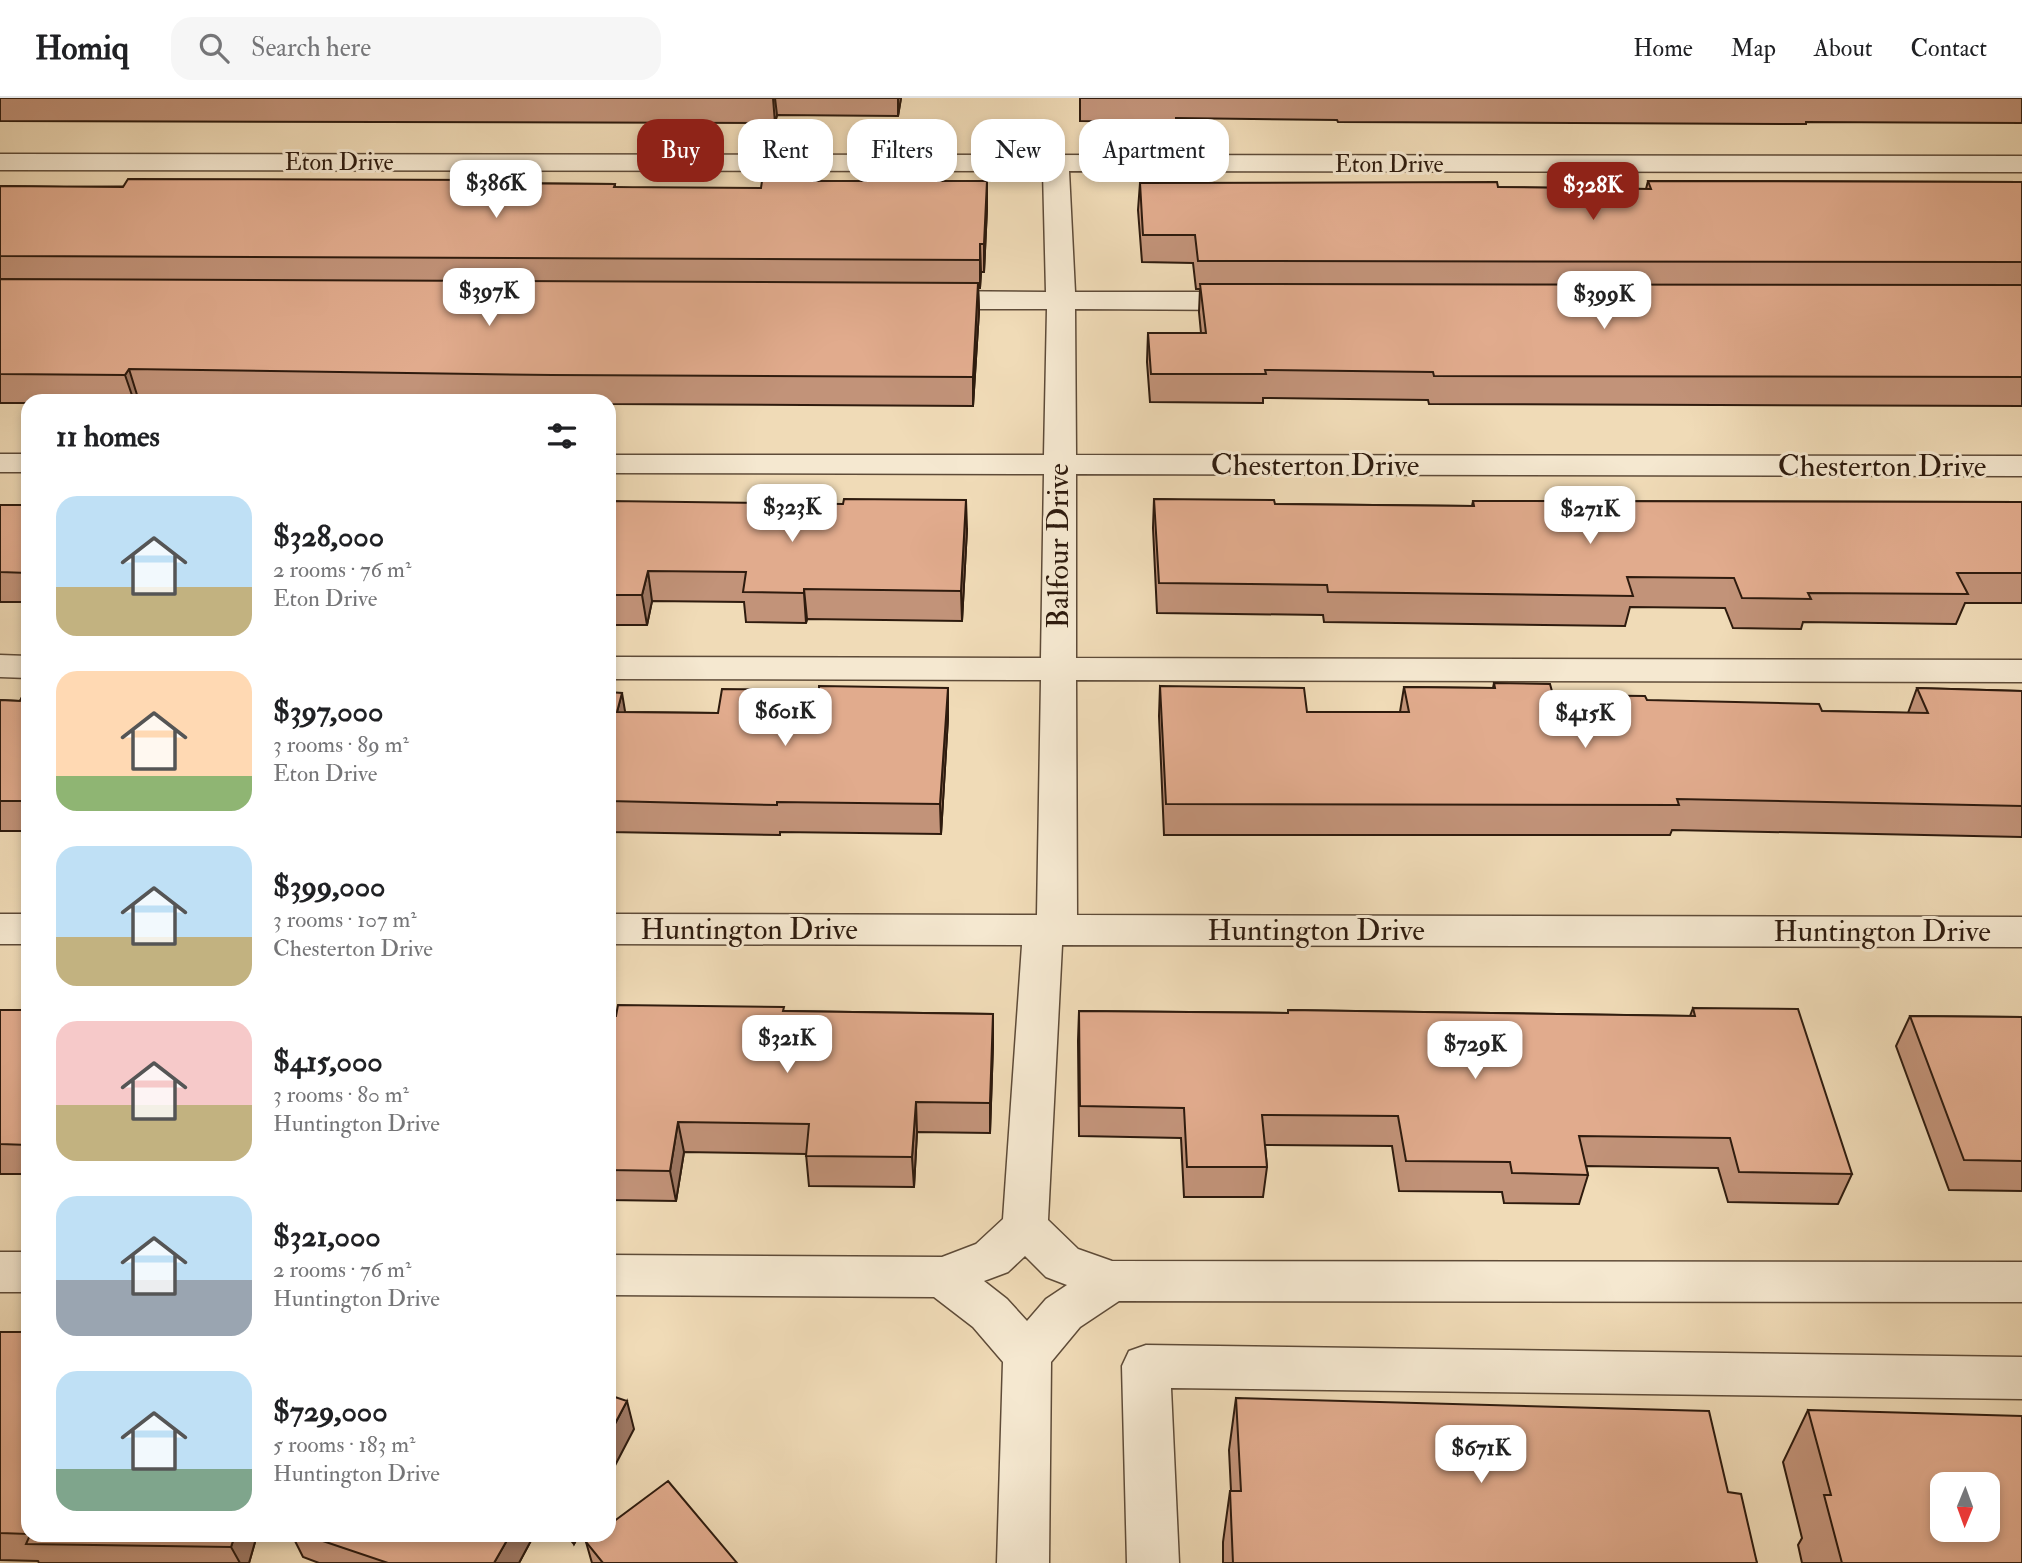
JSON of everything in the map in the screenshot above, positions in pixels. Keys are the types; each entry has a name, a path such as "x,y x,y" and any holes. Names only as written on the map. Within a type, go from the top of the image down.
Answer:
{"street":[{"name":"Eton Drive","path":"0,162 971,163"},
{"name":"Eton Drive","path":"1065,163 2022,164"},
{"name":"Balfour Drive","path":"1025,1227 1050,929 1058,670 1062,300 1057,182"},
{"path":"894,300 1284,300"},
{"path":"0,463 21,463"},
{"name":"Chesterton Drive","path":"616,464 2022,466"},
{"path":"0,666 21,667"},
{"path":"616,668 2022,671"},
{"path":"0,929 21,929"},
{"name":"Huntington Drive","path":"616,929 2022,932"},
{"path":"616,1275 943,1277 992,1258 1025,1227 1062,1263 1111,1281 2022,1282"},
{"path":"0,1272 21,1272"},
{"path":"943,1277 990,1313 1027,1356"},
{"path":"1023,1563 1027,1356 1063,1313 1111,1281"},
{"path":"1153,1563 1146,1366 2022,1378"}],"building":[{"path":"128,179 491,180 490,183 615,184 614,187 761,188 762,182 987,182 984,244 980,244 980,260 0,256 0,186 123,187"},
{"path":"1648,181 2022,182 2022,262 1198,261 1195,235 1143,235 1140,183 1497,182 1498,187 1651,189"},
{"path":"0,279 978,283 973,377 129,369 125,375 0,374"},
{"path":"1200,284 2022,285 2022,377 1434,376 1433,372 1265,370 1266,374 1151,374 1148,333 1206,333"},
{"path":"844,499 966,500 961,591 804,589 804,593 743,592 746,572 648,571 642,595 616,595 616,501 843,504"},
{"path":"1154,499 1274,500 1275,504 1474,506 1473,501 2022,502 2022,573 1957,573 1968,594 1808,593 1811,599 1742,598 1734,578 1627,577 1633,596 1328,592 1327,585 1159,583"},
{"path":"0,505 21,505 21,573 0,572"},
{"path":"1494,683 1550,684 1553,695 1645,696 1647,700 1819,704 1822,711 1928,713 1917,688 2022,691 2022,806 1677,799 1679,805 1166,804 1160,686 1304,688 1307,712 1409,712 1404,687 1495,688"},
{"path":"819,686 948,688 940,804 777,802 777,805 616,801 616,693 622,693 617,712 718,713 722,689 819,690"},
{"path":"21,699 21,801 0,801 0,700"},
{"path":"618,1005 993,1014 990,1103 916,1102 912,1157 806,1156 809,1124 678,1122 670,1171 616,1170"},
{"path":"1693,1008 1798,1009 1852,1174 1739,1172 1730,1138 1579,1136 1588,1175 1512,1173 1510,1162 1406,1161 1398,1116 1262,1115 1267,1167 1187,1167 1184,1108 1080,1106 1079,1011 1288,1013 1288,1010 1695,1016"},
{"path":"0,1010 21,1010 21,1145 0,1144"},
{"path":"1910,1016 2022,1017 2022,1161 1964,1160"},
{"path":"0,1332 21,1332 21,1534 0,1533"},
{"path":"616,1397 627,1401 616,1422"},
{"path":"1236,1398 1709,1411 1728,1492 1741,1494 1757,1563 1233,1563 1230,1491 1241,1491"},
{"path":"1808,1410 2022,1416 2022,1563 1842,1563 1824,1495 1831,1495"},
{"path":"668,1481 737,1563 603,1563 586,1542 616,1542 616,1520"},
{"path":"27,1542 233,1542 231,1547 26,1544"},
{"path":"326,1542 506,1542 494,1563 388,1563"}]}
